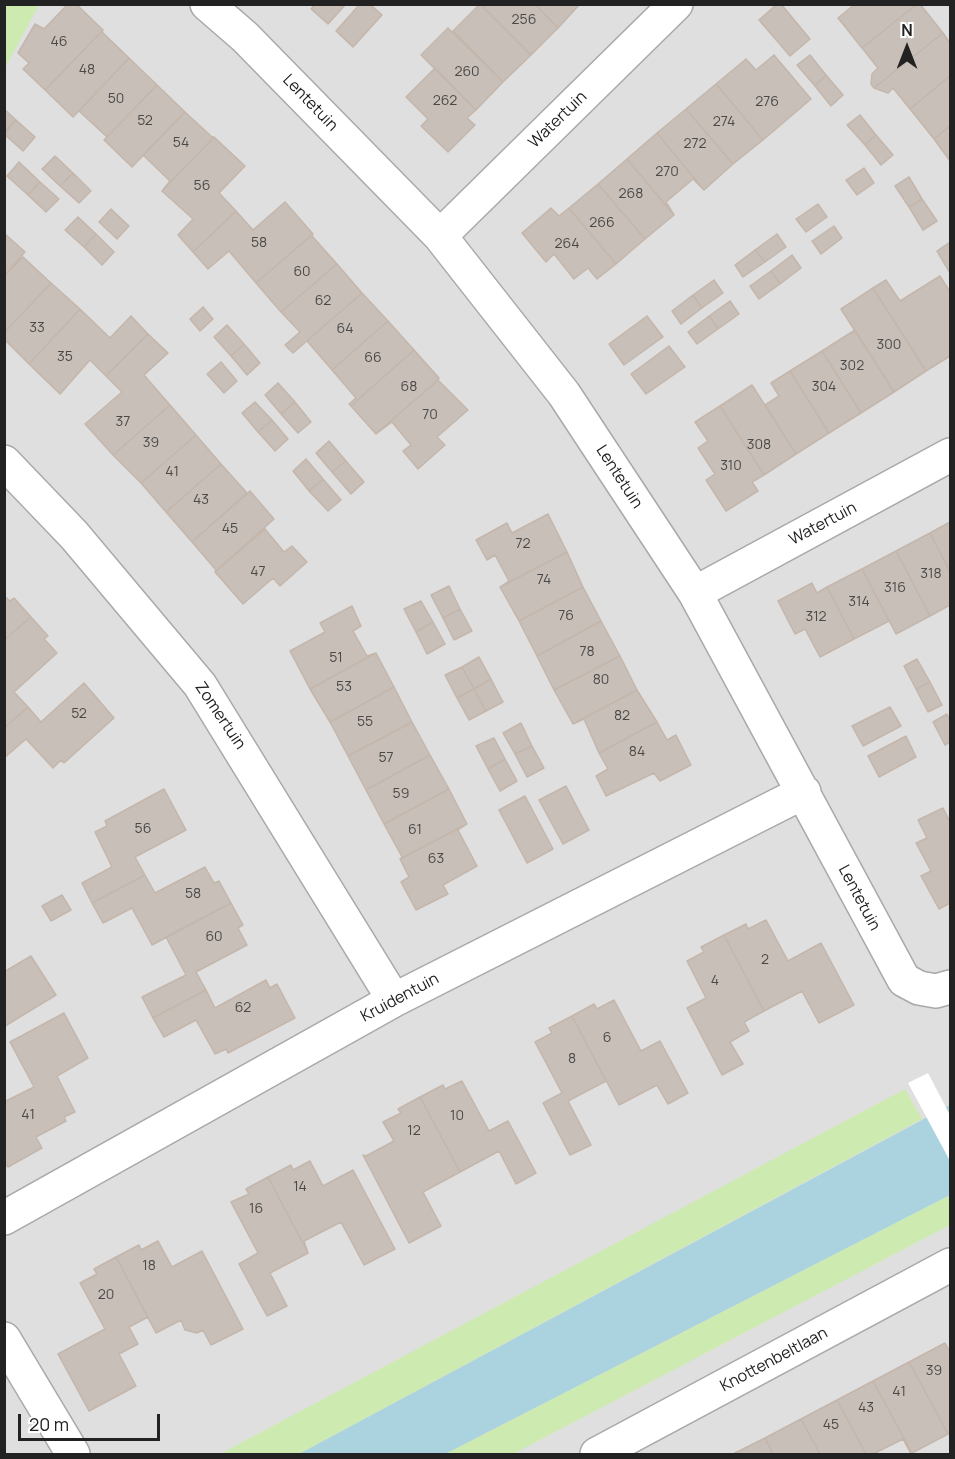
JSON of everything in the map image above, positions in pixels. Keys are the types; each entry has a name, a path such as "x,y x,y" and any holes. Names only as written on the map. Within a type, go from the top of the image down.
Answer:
{"street":[{"name":"Lentetuin","path":"207,4 245,37 440,236 564,394 694,593 904,980 919,988 936,991 951,987"},
{"name":"Watertuin","path":"440,236 676,4"},
{"name":"Watertuin","path":"694,593 951,455"},
{"name":"Zomertuin","path":"4,462 74,535 200,685 394,1000"},
{"name":"Kruidentuin","path":"4,1218 394,1000 804,792"},
{"name":"Knottenbeltlaan","path":"597,1455 951,1265"},
{"path":"4,1339 73,1455"}],"shaded area":[{"path":"5,5 950,5 950,1454 5,1454"}],"green space":[{"path":"4,5 39,5 5,68"},
{"path":"905,1089 922,1119 299,1454 220,1454"},
{"path":"950,1195 950,1225 513,1454 445,1454"}],"water":[{"path":"950,1105 950,1195 445,1454 299,1454"}],"pier":[{"path":"928,1073 950,1115 950,1161 908,1083"}],"building":[{"path":"68,4 76,4 103,30 45,90 23,69 29,63 18,53 35,24 44,29"},
{"path":"315,4 346,4 328,24 311,9"},
{"path":"360,4 370,4 382,15 353,47 336,31"},
{"path":"480,4 535,4 558,28 531,55"},
{"path":"480,4 531,55 503,82 453,31"},
{"path":"535,4 580,4 558,28"},
{"path":"777,4 781,4 810,39 790,56 759,20"},
{"path":"855,4 917,4 862,48 838,18"},
{"path":"917,4 920,4 943,33 874,88 871,84 872,74 878,68 862,48"},
{"path":"448,28 503,82 476,110 421,55"},
{"path":"103,30 102,32 129,58 73,117 45,90"},
{"path":"943,33 950,43 950,76 910,109 893,88 888,93 874,88"},
{"path":"774,55 811,99 763,140 716,84 746,59 756,70"},
{"path":"810,55 826,75 815,86 797,65"},
{"path":"129,58 157,85 107,137 79,111"},
{"path":"435,68 476,110 467,118 475,125 448,152 421,126 428,119 406,97"},
{"path":"826,75 843,95 831,106 815,86"},
{"path":"950,76 950,126 934,139 910,109"},
{"path":"716,84 763,140 733,164 686,109"},
{"path":"157,85 185,112 132,167 104,140"},
{"path":"4,109 16,120 4,132"},
{"path":"686,109 733,164 704,190 657,133"},
{"path":"185,112 214,137 162,191 170,181 143,155"},
{"path":"860,115 876,135 865,145 847,125"},
{"path":"16,120 35,137 23,151 4,134"},
{"path":"950,126 950,161 934,139"},
{"path":"657,133 704,190 693,179 666,202 674,215 627,159"},
{"path":"876,135 893,155 881,165 865,145"},
{"path":"214,137 245,166 219,193 236,211 193,252 178,235 193,219 162,191"},
{"path":"55,156 73,173 60,186 42,169"},
{"path":"627,159 674,215 645,239 598,184"},
{"path":"19,162 40,182 28,195 7,176"},
{"path":"864,168 874,183 857,195 846,180"},
{"path":"73,173 91,191 79,203 60,186"},
{"path":"909,177 922,199 909,207 895,186"},
{"path":"40,182 59,199 46,212 28,195"},
{"path":"598,184 645,239 616,264 569,208"},
{"path":"922,199 937,221 923,230 909,207"},
{"path":"285,202 313,234 256,283 229,251 208,269 193,252 236,211 253,230"},
{"path":"818,204 827,217 806,232 796,219"},
{"path":"551,208 559,216 569,208 616,264 597,279 588,268 574,279 554,254 546,262 522,233"},
{"path":"111,209 129,226 117,239 99,222"},
{"path":"78,217 96,234 84,247 65,230"},
{"path":"834,226 842,238 821,254 812,241"},
{"path":"4,233 25,252 4,276"},
{"path":"96,234 114,252 102,265 84,247"},
{"path":"313,234 312,236 337,264 281,312 256,283"},
{"path":"777,234 786,247 765,262 755,250"},
{"path":"950,242 950,273 937,251"},
{"path":"755,250 765,262 743,277 735,265"},
{"path":"792,255 801,268 780,284 771,271"},
{"path":"23,257 51,283 4,333 4,276"},
{"path":"337,264 362,293 293,353 285,345 300,332 281,312"},
{"path":"771,271 780,284 759,299 750,286"},
{"path":"940,276 950,292 950,356 926,371 873,288 886,280 900,301"},
{"path":"714,280 723,293 702,308 693,295"},
{"path":"51,283 80,309 29,364 4,339 4,333"},
{"path":"873,288 926,371 894,392 841,309"},
{"path":"362,293 388,321 332,370 307,341"},
{"path":"693,295 702,308 681,324 672,311"},
{"path":"730,301 739,314 718,329 709,316"},
{"path":"203,307 213,319 200,331 190,319"},
{"path":"80,309 110,338 131,316 148,334 106,376 90,360 60,394 29,364"},
{"path":"647,316 663,337 624,365 609,344"},
{"path":"709,316 718,329 697,344 688,332"},
{"path":"388,321 414,350 351,406 349,404 356,398 332,370"},
{"path":"227,325 244,344 231,356 214,337"},
{"path":"855,330 894,392 861,413 822,351"},
{"path":"148,334 168,353 144,375 170,405 113,455 85,424 122,392 106,376"},
{"path":"244,344 260,363 247,375 231,356"},
{"path":"669,346 685,367 646,394 631,374"},
{"path":"414,350 439,378 376,434 351,406"},
{"path":"822,351 861,413 829,433 790,371"},
{"path":"221,362 237,381 224,393 207,374"},
{"path":"790,371 829,433 796,454 765,405 779,396 771,383"},
{"path":"438,380 468,410 437,437 445,445 418,469 403,451 411,445 392,422 376,434"},
{"path":"278,383 295,402 281,414 265,395"},
{"path":"752,385 796,454 764,475 720,406"},
{"path":"255,402 272,420 258,432 242,413"},
{"path":"295,402 311,422 298,433 281,414"},
{"path":"170,405 196,435 141,483 113,455"},
{"path":"720,406 764,475 752,482 758,491 726,511 706,480 715,474 698,448 708,441 695,422"},
{"path":"272,420 288,439 275,451 258,432"},
{"path":"196,435 221,464 166,512 141,483"},
{"path":"329,441 346,461 332,472 316,453"},
{"path":"306,459 323,479 309,491 293,471"},
{"path":"346,461 364,482 351,494 332,472"},
{"path":"221,464 247,493 192,542 166,512"},
{"path":"323,479 341,500 328,511 309,491"},
{"path":"250,491 274,519 215,572 216,570 192,542"},
{"path":"548,514 567,552 500,587 509,581 495,555 487,560 476,540 507,523 512,533"},
{"path":"950,522 950,572 930,533"},
{"path":"265,529 284,552 292,546 307,562 280,586 273,578 243,604 215,572"},
{"path":"930,533 950,572 950,605 930,616 896,551"},
{"path":"896,551 930,616 896,634 862,569"},
{"path":"567,552 583,587 519,621 500,587"},
{"path":"862,569 889,621 854,639 827,587"},
{"path":"812,583 817,593 827,587 854,639 820,657 805,629 795,634 778,601"},
{"path":"449,586 460,609 443,618 431,595"},
{"path":"583,587 601,621 537,656 519,621"},
{"path":"4,596 10,601 14,598 31,617 4,640"},
{"path":"421,601 433,622 416,632 404,609"},
{"path":"352,606 361,626 353,631 367,656 376,653 310,689 290,651 325,632 320,623"},
{"path":"460,609 472,631 454,640 443,618"},
{"path":"31,617 48,636 44,639 57,653 14,692 28,707 4,728 4,640"},
{"path":"601,621 620,656 554,690 537,656"},
{"path":"433,622 445,644 427,654 416,632"},
{"path":"376,653 394,687 330,722 310,689"},
{"path":"620,656 637,690 573,724 554,690"},
{"path":"479,657 491,679 474,689 462,667"},
{"path":"917,659 930,682 916,689 904,666"},
{"path":"462,667 474,689 457,698 445,675"},
{"path":"491,679 503,702 486,711 474,689"},
{"path":"930,682 942,705 928,712 916,689"},
{"path":"84,683 114,718 64,763 61,760 53,768 26,739 4,758 4,728 28,707 41,722"},
{"path":"394,687 412,722 348,756 330,722"},
{"path":"474,689 486,711 469,720 457,698"},
{"path":"637,690 657,722 599,753 584,719 573,724"},
{"path":"890,707 901,726 863,746 852,726"},
{"path":"947,714 950,721 950,742 945,745 933,722"},
{"path":"412,722 430,755 366,790 348,756"},
{"path":"657,722 667,740 676,735 691,765 660,781 654,773 606,796 596,776 608,769 599,753"},
{"path":"521,723 532,746 515,754 503,733"},
{"path":"906,736 916,757 879,777 868,756"},
{"path":"494,738 505,759 488,769 476,746"},
{"path":"532,746 544,768 527,777 515,754"},
{"path":"430,755 449,789 384,824 366,790"},
{"path":"505,759 517,781 500,791 488,769"},
{"path":"566,786 589,830 563,844 539,800"},
{"path":"164,789 186,830 135,857 145,875 92,903 82,883 112,867 95,832 107,826 105,821"},
{"path":"449,789 467,824 400,859 402,857 384,824"},
{"path":"525,796 553,849 527,863 499,810"},
{"path":"943,808 950,822 950,903 939,909 921,876 931,871 916,843 927,838 918,820"},
{"path":"467,824 458,830 477,866 443,885 448,894 416,910 401,882 409,877 400,859"},
{"path":"205,867 214,883 219,881 231,903 152,945 132,908 103,923 92,903 145,875 155,893"},
{"path":"62,895 71,910 51,921 42,906"},
{"path":"231,903 243,925 238,928 247,945 196,972 206,990 153,1018 142,997 186,975 166,937"},
{"path":"766,920 788,961 821,943 854,1005 819,1023 802,991 764,1011 724,935 746,924 748,929"},
{"path":"724,935 764,1011 744,1022 749,1031 730,1042 743,1064 722,1075 687,1008 706,998 687,961 704,952 701,947"},
{"path":"31,956 56,995 5,1026 4,972"},
{"path":"266,980 270,988 277,984 295,1018 228,1053 226,1049 215,1054 196,1020 164,1037 153,1018 206,990 215,1008"},
{"path":"614,1000 641,1051 660,1041 688,1093 668,1104 657,1085 619,1105 572,1016 594,1004 597,1009"},
{"path":"64,1013 88,1058 57,1076 75,1112 64,1117 66,1121 36,1137 42,1148 8,1167 4,1162 4,1102 34,1087 10,1042"},
{"path":"572,1016 606,1081 568,1101 591,1145 570,1155 543,1103 562,1093 535,1042 552,1033 549,1028"},
{"path":"462,1081 489,1131 508,1121 536,1173 516,1184 499,1151 460,1172 420,1097 443,1085 445,1089"},
{"path":"420,1097 460,1172 423,1192 441,1226 409,1243 363,1155 366,1156 394,1141 383,1122 401,1113 398,1109"},
{"path":"310,1161 323,1186 353,1170 395,1249 364,1265 341,1222 304,1241 308,1253 268,1177 291,1165 293,1170"},
{"path":"268,1177 308,1253 270,1273 287,1306 267,1316 239,1264 258,1253 231,1202 249,1194 246,1189"},
{"path":"158,1241 172,1267 202,1251 243,1329 211,1345 203,1330 197,1333 185,1330 181,1320 156,1333 116,1257 139,1245 141,1250"},
{"path":"116,1257 148,1317 129,1327 138,1344 119,1354 136,1386 89,1411 58,1354 105,1329 80,1283 97,1274 94,1269"},
{"path":"945,1343 950,1352 950,1433 948,1434 909,1362"},
{"path":"909,1362 948,1434 912,1453 873,1381"},
{"path":"873,1381 911,1454 903,1439 873,1454 866,1454 837,1400"},
{"path":"837,1400 866,1454 820,1454 801,1419"},
{"path":"801,1419 820,1454 773,1454 765,1438"},
{"path":"765,1438 773,1454 733,1454"}]}
